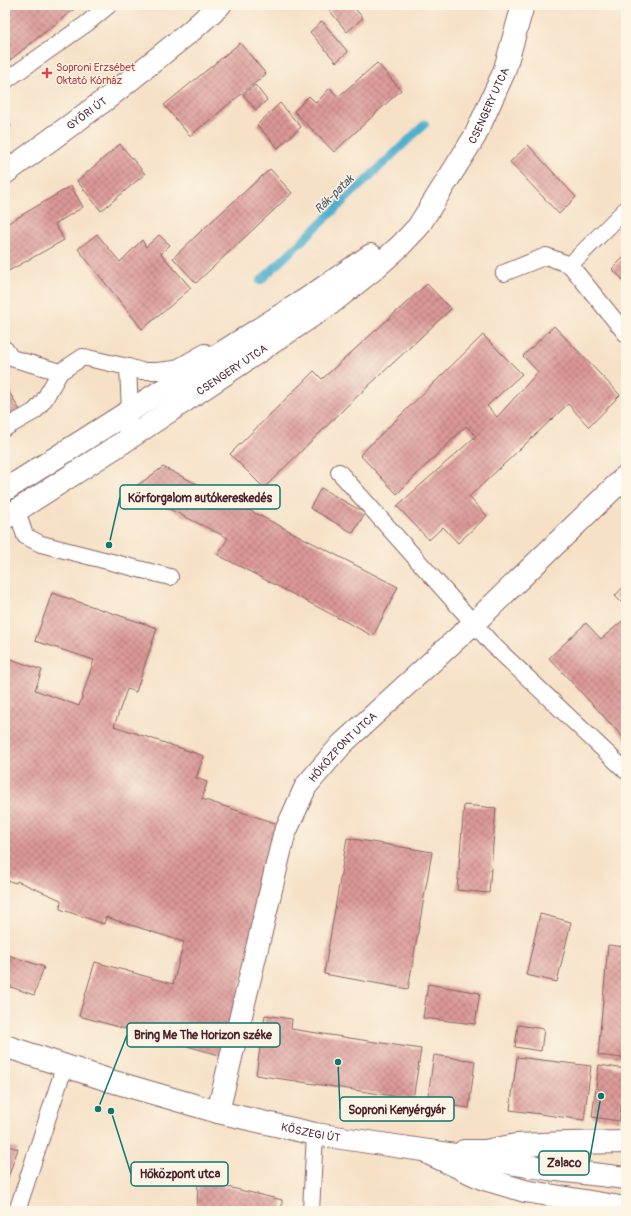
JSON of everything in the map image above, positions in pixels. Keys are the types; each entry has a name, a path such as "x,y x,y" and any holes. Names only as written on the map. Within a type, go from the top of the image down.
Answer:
{"main road":[{"name":"GYŐRI ÚT","path":"5,173 110,97 191,31 220,5"},
{"name":"CSENGERY UTCA","path":"11,514 125,441 336,299 373,270 400,246 418,227 475,136 504,72 523,5"},
{"name":"CSENGERY UTCA","path":"5,490 308,298 375,252 405,224 437,198"},
{"name":"HŐKÖZPONT UTCA","path":"218,1112 284,835 306,786 342,744 474,623 626,476"},
{"name":"KŐSZEGI ÚT","path":"5,1046 111,1081 218,1112 315,1134 549,1169 626,1178"},
{"path":"426,1151 485,1151 516,1145 567,1142 626,1142"},
{"path":"426,1151 484,1179 525,1191 626,1208"}],"lane":[{"path":"5,81 86,24 109,5"},
{"path":"570,265 626,210"},
{"path":"504,273 546,256 570,265 626,334"},
{"path":"5,428 35,411 44,400 60,372 83,357 141,371 175,369 266,317 308,298"},
{"path":"7,356 60,372"},
{"path":"125,441 130,411 128,367"},
{"path":"339,472 492,644 626,771"},
{"path":"11,514 25,536 41,544 170,577"},
{"path":"17,1211 65,1066"},
{"path":"311,1211 315,1134"}],"building":[{"path":"5,5 79,5 5,64"},
{"path":"325,5 352,5 363,18 347,32"},
{"path":"322,21 348,52 336,62 310,32"},
{"path":"240,43 266,74 190,136 164,105"},
{"path":"377,63 401,90 334,152 294,111 309,96 316,103 330,88 338,97"},
{"path":"255,85 267,100 256,110 243,95"},
{"path":"280,103 301,127 278,148 257,125"},
{"path":"5,117 11,126 5,131"},
{"path":"120,144 145,174 101,211 77,181"},
{"path":"528,145 576,197 559,214 510,162"},
{"path":"270,169 292,193 196,283 173,258"},
{"path":"71,186 83,207 55,224 64,240 5,273 5,225"},
{"path":"97,234 120,262 142,240 146,247 159,235 170,245 161,254 191,288 142,329 78,249"},
{"path":"626,255 626,283 612,269"},
{"path":"427,284 451,309 348,405 264,488 230,454 314,371 322,379"},
{"path":"554,326 620,395 589,427 568,404 469,497 487,516 458,543 443,527 429,540 397,506 476,436 466,426 397,494 360,455 483,335 522,374 487,406 497,417 538,372 523,356"},
{"path":"5,385 21,412 5,421"},
{"path":"163,467 398,587 373,636 218,555 228,538 131,490"},
{"path":"321,488 365,513 353,533 310,508"},
{"path":"626,584 626,607 615,596"},
{"path":"52,593 157,628 136,692 127,689 114,726 204,756 196,778 207,782 202,799 278,824 223,1056 79,1016 95,962 173,984 184,942 106,917 104,924 60,909 61,900 17,881 16,883 5,880 5,657 42,670 35,690 79,706 94,660 35,641"},
{"path":"626,618 626,740 549,658 586,623 601,639"},
{"path":"464,805 496,808 489,893 457,890"},
{"path":"347,838 432,852 408,989 324,974"},
{"path":"540,914 571,922 557,982 526,975"},
{"path":"608,945 626,947 626,1019 623,1058 598,1055"},
{"path":"5,954 44,967 34,995 5,985"},
{"path":"428,984 480,993 475,1024 423,1018"},
{"path":"265,1015 292,1019 291,1029 421,1049 413,1099 256,1075"},
{"path":"518,1025 544,1029 541,1051 515,1047"},
{"path":"434,1055 475,1061 469,1108 427,1102"},
{"path":"517,1057 591,1066 584,1120 510,1110"},
{"path":"599,1065 626,1069 619,1121 592,1117"},
{"path":"5,1145 18,1149 5,1186"},
{"path":"198,1180 282,1200 282,1211 197,1211"}],"waterway":[{"name":"Rák-patak","path":"260,281 425,124"}],"place":[{"name":"Soproni Erzsébet Oktató Kórház","path":"47,73"},
{"name":"Körforgalom autókereskedés","path":"109,545"},
{"name":"Soproni Kenyérgyár","path":"338,1062"},
{"name":"Zalaco","path":"601,1096"},
{"name":"Bring Me The Horizon széke","path":"98,1109"},
{"name":"Hőközpont utca","path":"111,1111"}]}
